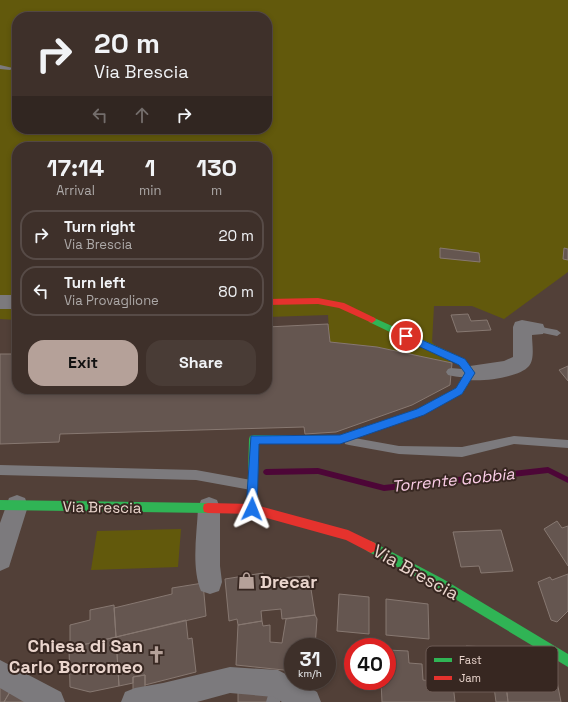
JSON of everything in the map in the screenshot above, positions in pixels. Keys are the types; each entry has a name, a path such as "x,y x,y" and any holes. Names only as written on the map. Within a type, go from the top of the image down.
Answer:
{"street":[{"path":"252,509 254,439 338,439 420,412 459,391 462,362 341,305 318,301 272,302"},
{"path":"0,302 12,302"},
{"path":"461,372 507,369 514,367 522,361 522,327 536,329"},
{"path":"0,559 9,506"},
{"name":"Via Brescia","path":"9,506 252,509 348,535 439,583 543,646"},
{"path":"209,508 209,574"},
{"name":"Via Brescia","path":"558,655 568,661"},
{"path":"0,673 51,702"},
{"path":"135,702 163,697 230,680 307,702"}],"lane":[{"path":"0,67 10,68"},
{"path":"536,329 556,333"},
{"path":"338,439 399,450 462,452 514,440 568,444"},
{"path":"0,470 196,475 253,485"}],"shaded area":[{"path":"0,0 568,0 568,272 504,319 472,306 434,306 432,342 452,363 377,347 330,342 328,315 272,317 272,142 12,142 12,320 0,319"},
{"path":"181,529 178,567 91,570 97,531"}],"building":[{"path":"440,248 479,253 480,262 440,258"},
{"path":"564,248 568,249 568,260 563,259"},
{"path":"468,314 471,321 487,320 491,330 457,332 451,315"},
{"path":"328,324 330,342 377,347 452,363 450,385 412,405 336,432 305,434 304,427 60,434 59,442 0,444 0,354 12,354 12,394 272,394 272,327"},
{"path":"568,366 568,381 559,370"},
{"path":"557,521 562,528 568,526 568,566 544,529"},
{"path":"501,530 513,571 481,573 479,566 461,567 453,532"},
{"path":"263,573 263,579 309,576 315,615 282,619 281,609 261,611 262,621 238,625 237,619 229,621 225,579"},
{"path":"568,574 568,611 557,622 551,620 538,582 550,577 552,580"},
{"path":"203,583 206,616 116,637 114,608 172,594 172,588"},
{"path":"339,594 369,597 369,634 337,631"},
{"path":"386,599 428,604 429,639 386,635"},
{"path":"114,605 116,637 70,648 70,625 90,620 90,610"},
{"path":"315,615 317,619 316,638 284,638 284,670 236,665 238,625 262,621 263,626 270,625 270,642 282,643 286,619"},
{"name":"Chiesa di San Carlo Borromeo","path":"186,620 188,639 192,638 196,672 145,685 145,675 133,677 133,683 119,686 116,637"},
{"path":"116,637 119,686 90,692 70,687 69,648"},
{"path":"396,650 408,651 409,663 422,664 423,680 426,680 426,692 454,692 455,702 382,702 381,690 396,690"},
{"path":"145,675 145,691 133,694 133,677"},
{"path":"0,684 11,690 4,702 0,702"},
{"path":"558,686 561,702 508,702 507,692 558,692"},
{"path":"238,688 270,688 270,702 238,702"},
{"path":"11,690 28,702 4,702"},
{"path":"495,692 507,692 508,702 496,702"}],"waterway":[{"name":"Torrente Gobbia","path":"266,472 318,471 384,488 548,470 568,480"}],"traffic: fast":[{"path":"252,509 254,439 340,439 420,412 459,391 470,373 462,362 372,320"},
{"path":"0,505 208,508"},
{"path":"371,547 439,583 543,646"},
{"path":"558,655 568,661"}],"traffic: jam":[{"path":"272,302 318,301 341,305 372,320"},
{"path":"208,508 252,509 348,535 371,547"}],"place":[{"name":"Drecar","path":"247,581"},
{"name":"Chiesa di San Carlo Borromeo","path":"156,655"}],"route":[{"path":"252,509 254,439 340,439 420,412 459,391 470,373 462,362 406,336"}]}
